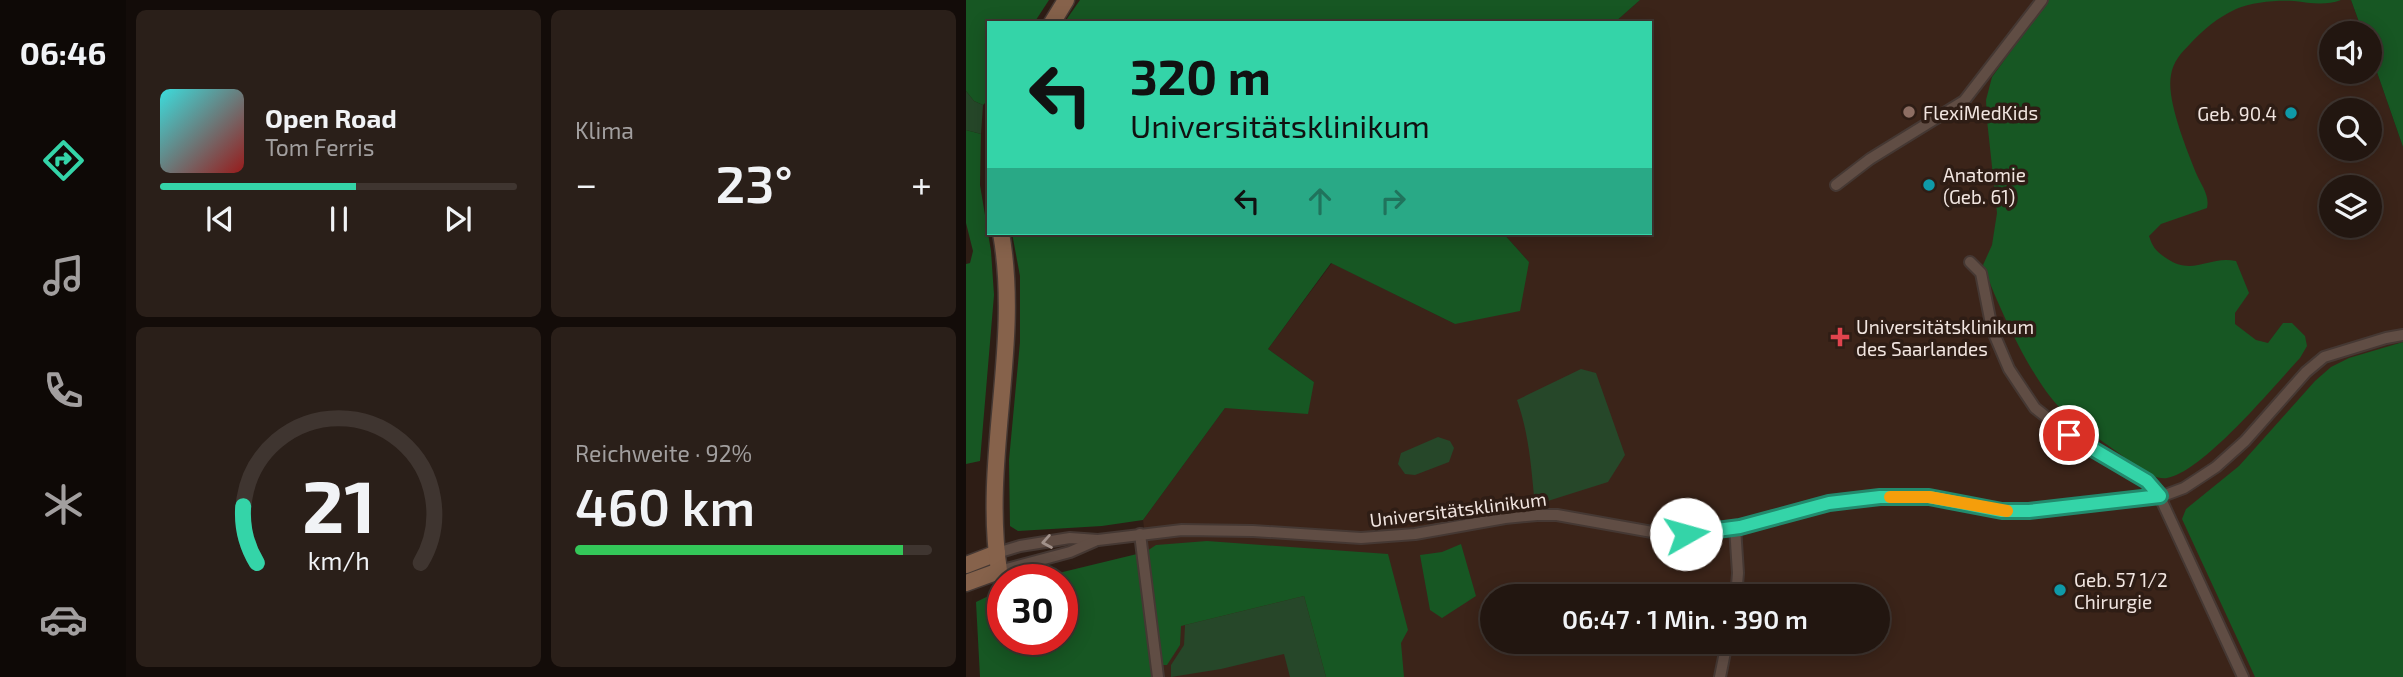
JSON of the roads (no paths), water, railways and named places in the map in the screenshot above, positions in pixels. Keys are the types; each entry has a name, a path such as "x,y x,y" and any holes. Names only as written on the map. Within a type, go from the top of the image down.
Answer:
{"street":[{"path":"1053,21 1066,0"},
{"path":"1836,185 1870,159 1964,101 2042,0"},
{"path":"998,564 995,465 1008,304 1008,282 1001,235"},
{"path":"1970,262 1981,273 1992,329 2009,369 2035,408 2069,435 2147,481 2160,496 2243,677"},
{"name":"Universitätsklinikum","path":"1098,540 1182,530 1230,530 1362,538 1431,533 1506,518 1537,515 1557,515 1659,535 1702,533 1829,503 1880,497 1929,497 2002,511 2029,511 2160,496 2184,488 2216,467 2245,441 2306,372 2325,357 2403,335"},
{"path":"1735,527 1737,584"},
{"path":"1140,534 1158,677"},
{"path":"966,565 1020,546 1070,538 1098,540"},
{"path":"1025,564 1070,552 1098,540"},
{"path":"966,583 987,575"},
{"path":"1720,677 1725,654"}],"place":[{"name":"FlexiMedKids","path":"1909,112"},
{"name":"Geb. 90.4","path":"2291,113"},
{"name":"Anatomie (Geb. 61)","path":"1929,185"},
{"name":"Universitätsklinikum des Saarlandes","path":"1840,337"},
{"name":"Geb. 57 1/2 Chirurgie","path":"2060,590"}]}
